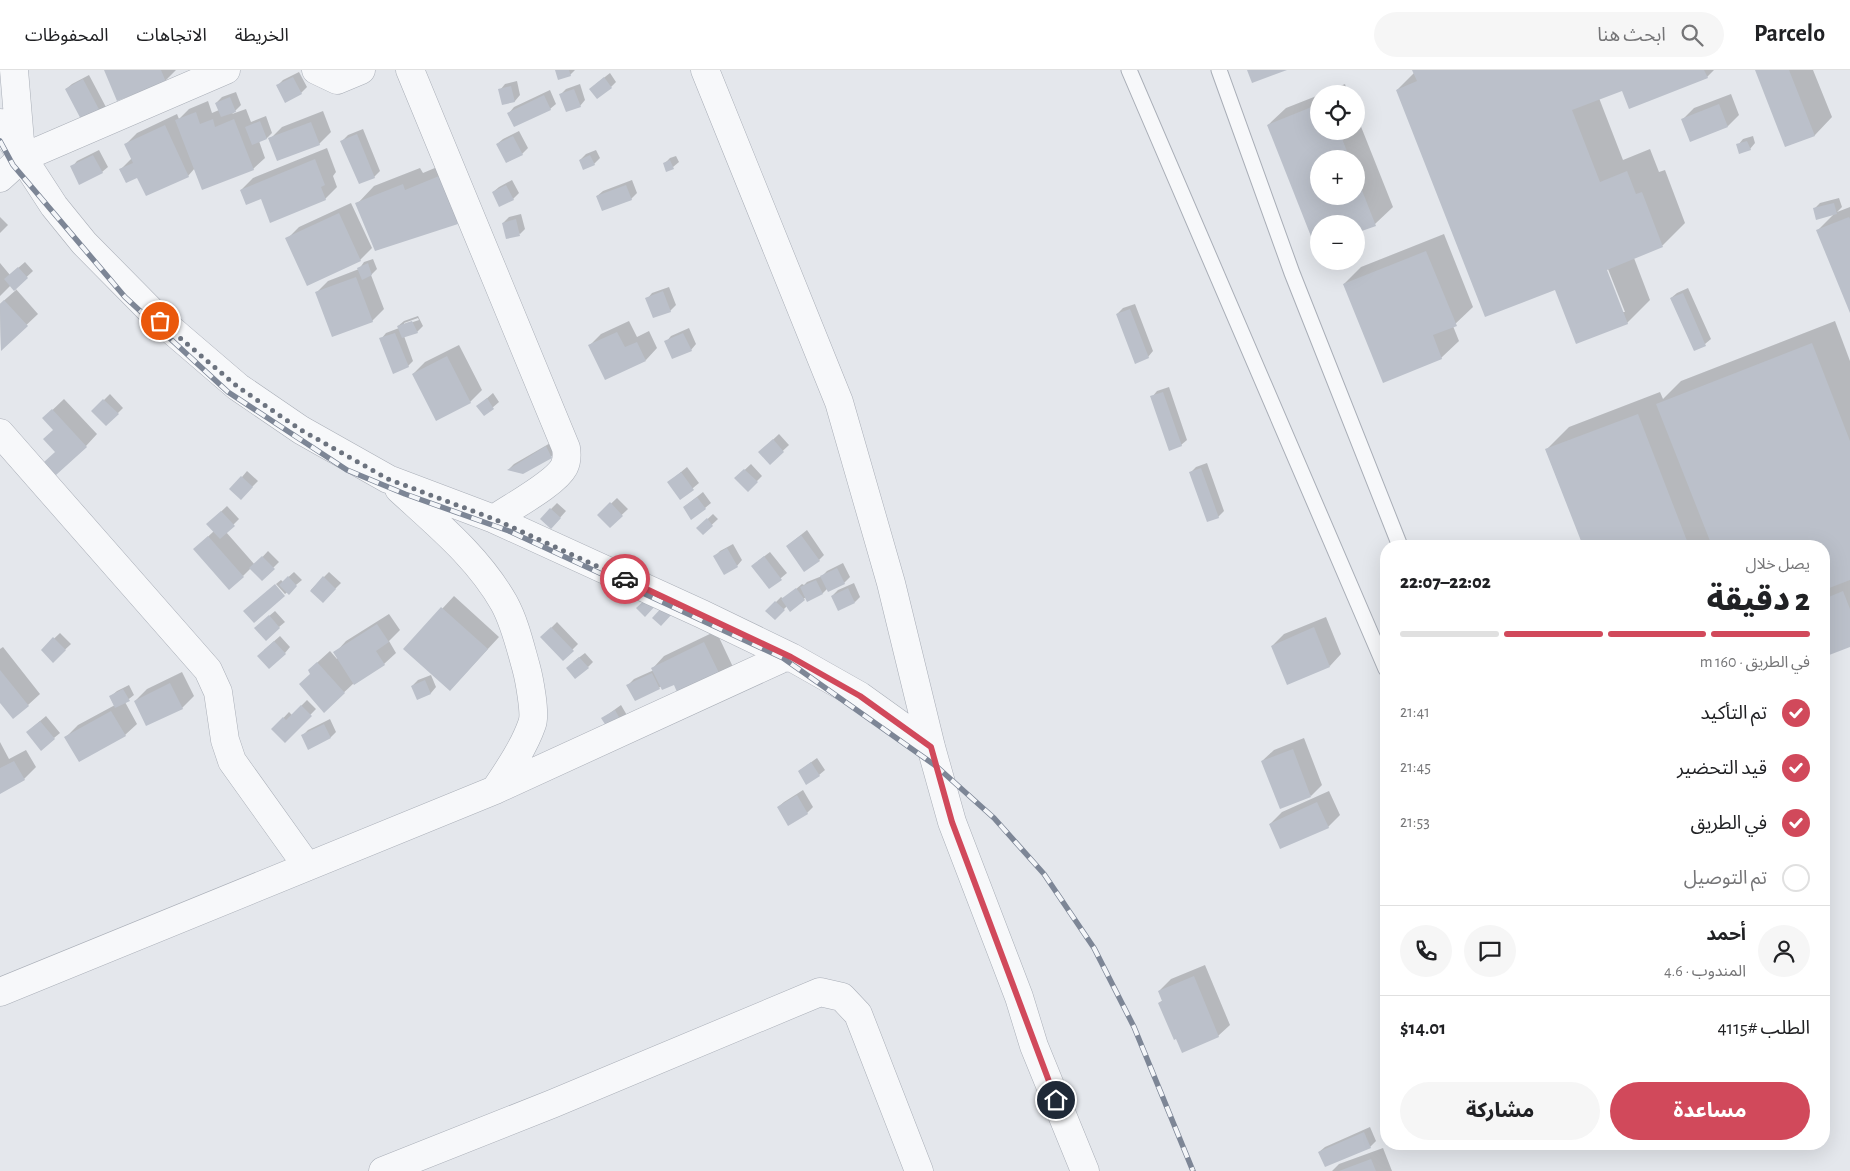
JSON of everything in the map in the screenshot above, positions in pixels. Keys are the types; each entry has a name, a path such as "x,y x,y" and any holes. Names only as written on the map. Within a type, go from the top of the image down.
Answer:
{"street":[{"path":"14,70 22,158"},
{"path":"0,178 22,158 226,70"},
{"path":"316,70 337,80 361,70"},
{"path":"410,70 566,448 567,459 564,468 556,478 494,519"},
{"path":"705,70 839,402 891,583 931,747 952,822 1018,997 1034,1046 1084,1171"},
{"path":"0,123 54,206 84,242 160,321 238,387 301,430 388,479 494,519 791,657 860,696 931,747"},
{"path":"0,433 208,670 218,692 225,740 232,761 307,866"},
{"path":"388,479 451,536 478,566 504,603 517,634 529,680 533,722 515,759 495,790"},
{"path":"0,992 495,790 783,658 791,657"},
{"path":"382,1171 552,1104 820,992 842,997 858,1014 919,1171"}],"lane":[{"path":"1128,70 1380,655"},
{"path":"1219,70 1292,274 1398,540"}],"building":[{"path":"104,70 161,70 166,82 117,101"},
{"path":"555,70 569,70 571,76 558,80"},
{"path":"1247,70 1287,70 1252,83"},
{"path":"1412,70 1704,70 1708,78 1629,109 1622,91 1572,110 1600,182 1627,171 1636,194 1642,192 1663,247 1607,270 1628,324 1576,344 1555,290 1485,317 1396,90 1417,81"},
{"path":"1755,70 1789,70 1815,136 1785,147"},
{"path":"293,77 302,94 285,103 276,85"},
{"path":"604,77 612,88 597,99 589,89"},
{"path":"83,79 102,115 84,125 65,89"},
{"path":"511,86 515,102 502,105 498,89"},
{"path":"574,89 581,107 566,112 559,94"},
{"path":"544,95 551,110 514,127 507,113"},
{"path":"230,97 236,112 221,117 215,103"},
{"path":"1719,104 1728,127 1690,142 1681,119"},
{"path":"1310,108 1310,140 1343,140 1346,150 1310,150 1310,205 1365,205 1365,198 1376,226 1365,230 1365,215 1310,215 1310,234 1267,125"},
{"path":"196,112 200,124 213,119 215,127 234,119 254,170 202,190 175,120"},
{"path":"260,121 267,139 252,145 245,127"},
{"path":"311,122 320,145 277,161 268,138"},
{"path":"165,125 189,177 146,196 137,178 126,183 119,169 133,163 124,144"},
{"path":"357,134 375,178 359,184 340,141"},
{"path":"513,136 523,155 506,163 496,144"},
{"path":"1747,141 1751,150 1739,154 1736,144"},
{"path":"93,155 103,173 79,185 70,166"},
{"path":"590,155 595,165 583,170 579,160"},
{"path":"315,159 325,185 321,187 326,200 270,223 261,199 246,205 240,190"},
{"path":"670,160 674,169 666,172 663,163"},
{"path":"439,176 458,224 375,251 355,203 403,184 405,190"},
{"path":"506,185 514,200 499,207 492,192"},
{"path":"626,185 632,200 602,211 596,196"},
{"path":"1834,203 1837,214 1816,220 1813,208"},
{"path":"339,213 361,261 307,286 285,238"},
{"path":"1849,217 1850,219 1850,313 1816,230"},
{"path":"516,219 520,236 506,239 502,223"},
{"path":"1426,251 1457,326 1433,335 1442,359 1383,383 1343,284"},
{"path":"368,263 372,275 362,280 357,268"},
{"path":"18,267 28,278 14,291 4,279"},
{"path":"356,277 373,322 332,337 315,292"},
{"path":"663,291 671,312 653,318 645,298"},
{"path":"1683,293 1706,346 1694,351 1670,298"},
{"path":"4,300 28,326 1,351 0,304"},
{"path":"1130,309 1149,358 1135,364 1116,314"},
{"path":"412,321 418,333 402,338 397,326"},
{"path":"617,332 625,347 637,342 646,361 605,380 588,345"},
{"path":"395,333 409,367 393,374 379,338"},
{"path":"683,333 692,351 672,359 664,341"},
{"path":"1812,343 1850,441 1850,580 1830,588 1830,540 1710,540 1656,404"},
{"path":"447,356 471,403 436,421 412,374"},
{"path":"1163,392 1182,446 1169,451 1150,396"},
{"path":"487,398 494,409 484,416 476,406"},
{"path":"103,399 119,414 106,426 91,411"},
{"path":"52,409 87,447 56,475 44,462 55,452 43,439 53,430 42,418"},
{"path":"1638,414 1687,540 1581,540 1545,449"},
{"path":"773,439 784,452 770,465 758,452"},
{"path":"546,446 552,458 523,474 507,470"},
{"path":"1201,468 1219,518 1207,522 1189,472"},
{"path":"744,469 758,482 748,492 734,478"},
{"path":"681,472 694,490 680,500 667,482"},
{"path":"241,476 253,487 241,500 229,489"},
{"path":"697,497 706,509 691,520 683,507"},
{"path":"610,502 623,516 610,528 597,515"},
{"path":"550,508 561,518 551,529 540,519"},
{"path":"221,511 235,526 220,539 206,524"},
{"path":"707,518 713,526 703,535 696,528"},
{"path":"801,535 820,561 804,572 786,546"},
{"path":"208,536 244,577 229,590 193,549"},
{"path":"727,548 738,567 724,575 713,556"},
{"path":"262,556 275,569 262,581 249,568"},
{"path":"764,556 782,580 769,589 751,566"},
{"path":"837,568 845,584 828,592 820,576"},
{"path":"288,576 297,586 289,595 279,585"},
{"path":"323,576 336,589 323,603 310,591"},
{"path":"816,580 823,594 807,602 800,587"},
{"path":"275,584 285,596 254,623 243,611"},
{"path":"796,588 805,600 790,612 781,599"},
{"path":"848,588 855,603 838,611 831,596"},
{"path":"1843,591 1850,609 1850,647 1830,655 1830,596"},
{"path":"649,596 657,604 645,617 636,608"},
{"path":"775,601 785,610 775,620 765,611"},
{"path":"664,605 673,613 661,626 652,618"},
{"path":"441,607 488,649 450,691 403,649"},
{"path":"269,615 280,628 266,641 254,628"},
{"path":"377,624 389,642 376,651 385,665 354,685 333,652"},
{"path":"551,627 574,651 563,661 540,637"},
{"path":"1314,627 1330,667 1287,685 1271,646"},
{"path":"53,637 66,650 53,663 41,650"},
{"path":"274,641 286,654 269,669 257,656"},
{"path":"704,642 722,679 680,699 674,685 662,690 651,668"},
{"path":"579,657 589,668 575,679 566,668"},
{"path":"317,662 345,693 324,713 299,684 310,674 308,670"},
{"path":"0,670 29,706 13,719 0,703"},
{"path":"652,673 660,689 635,701 626,685"},
{"path":"425,680 431,694 417,700 411,686"},
{"path":"170,683 183,709 146,726 134,701"},
{"path":"123,689 130,701 115,708 109,696"},
{"path":"301,705 312,716 285,743 271,729 283,717 286,720"},
{"path":"615,710 623,724 610,732 601,718"},
{"path":"111,711 126,736 79,762 64,737"},
{"path":"40,721 55,739 41,751 26,732"},
{"path":"324,724 331,738 308,750 301,735"},
{"path":"1293,749 1311,797 1280,809 1261,761"},
{"path":"14,761 25,780 0,794 0,768"},
{"path":"811,762 820,776 806,785 798,771"},
{"path":"797,795 808,814 788,826 777,807"},
{"path":"1317,802 1329,828 1280,849 1269,824"},
{"path":"1194,976 1219,1037 1182,1053 1176,1039 1174,1040 1158,1003 1162,1001 1158,991"},
{"path":"1364,1132 1371,1148 1325,1167 1318,1152"},
{"path":"1371,1159 1376,1171 1339,1171"}],"railway":[{"path":"0,141 13,165 125,297 228,392 347,470 405,494 509,531 783,658 936,766 994,818 1044,874 1094,948 1134,1027 1193,1171"}],"way so far":[{"path":"160,321 238,387 301,430 388,479 494,519 625,579"}],"route":[{"path":"625,579 791,657 860,696 931,747 952,822 1018,997 1034,1046 1056,1100"}]}
